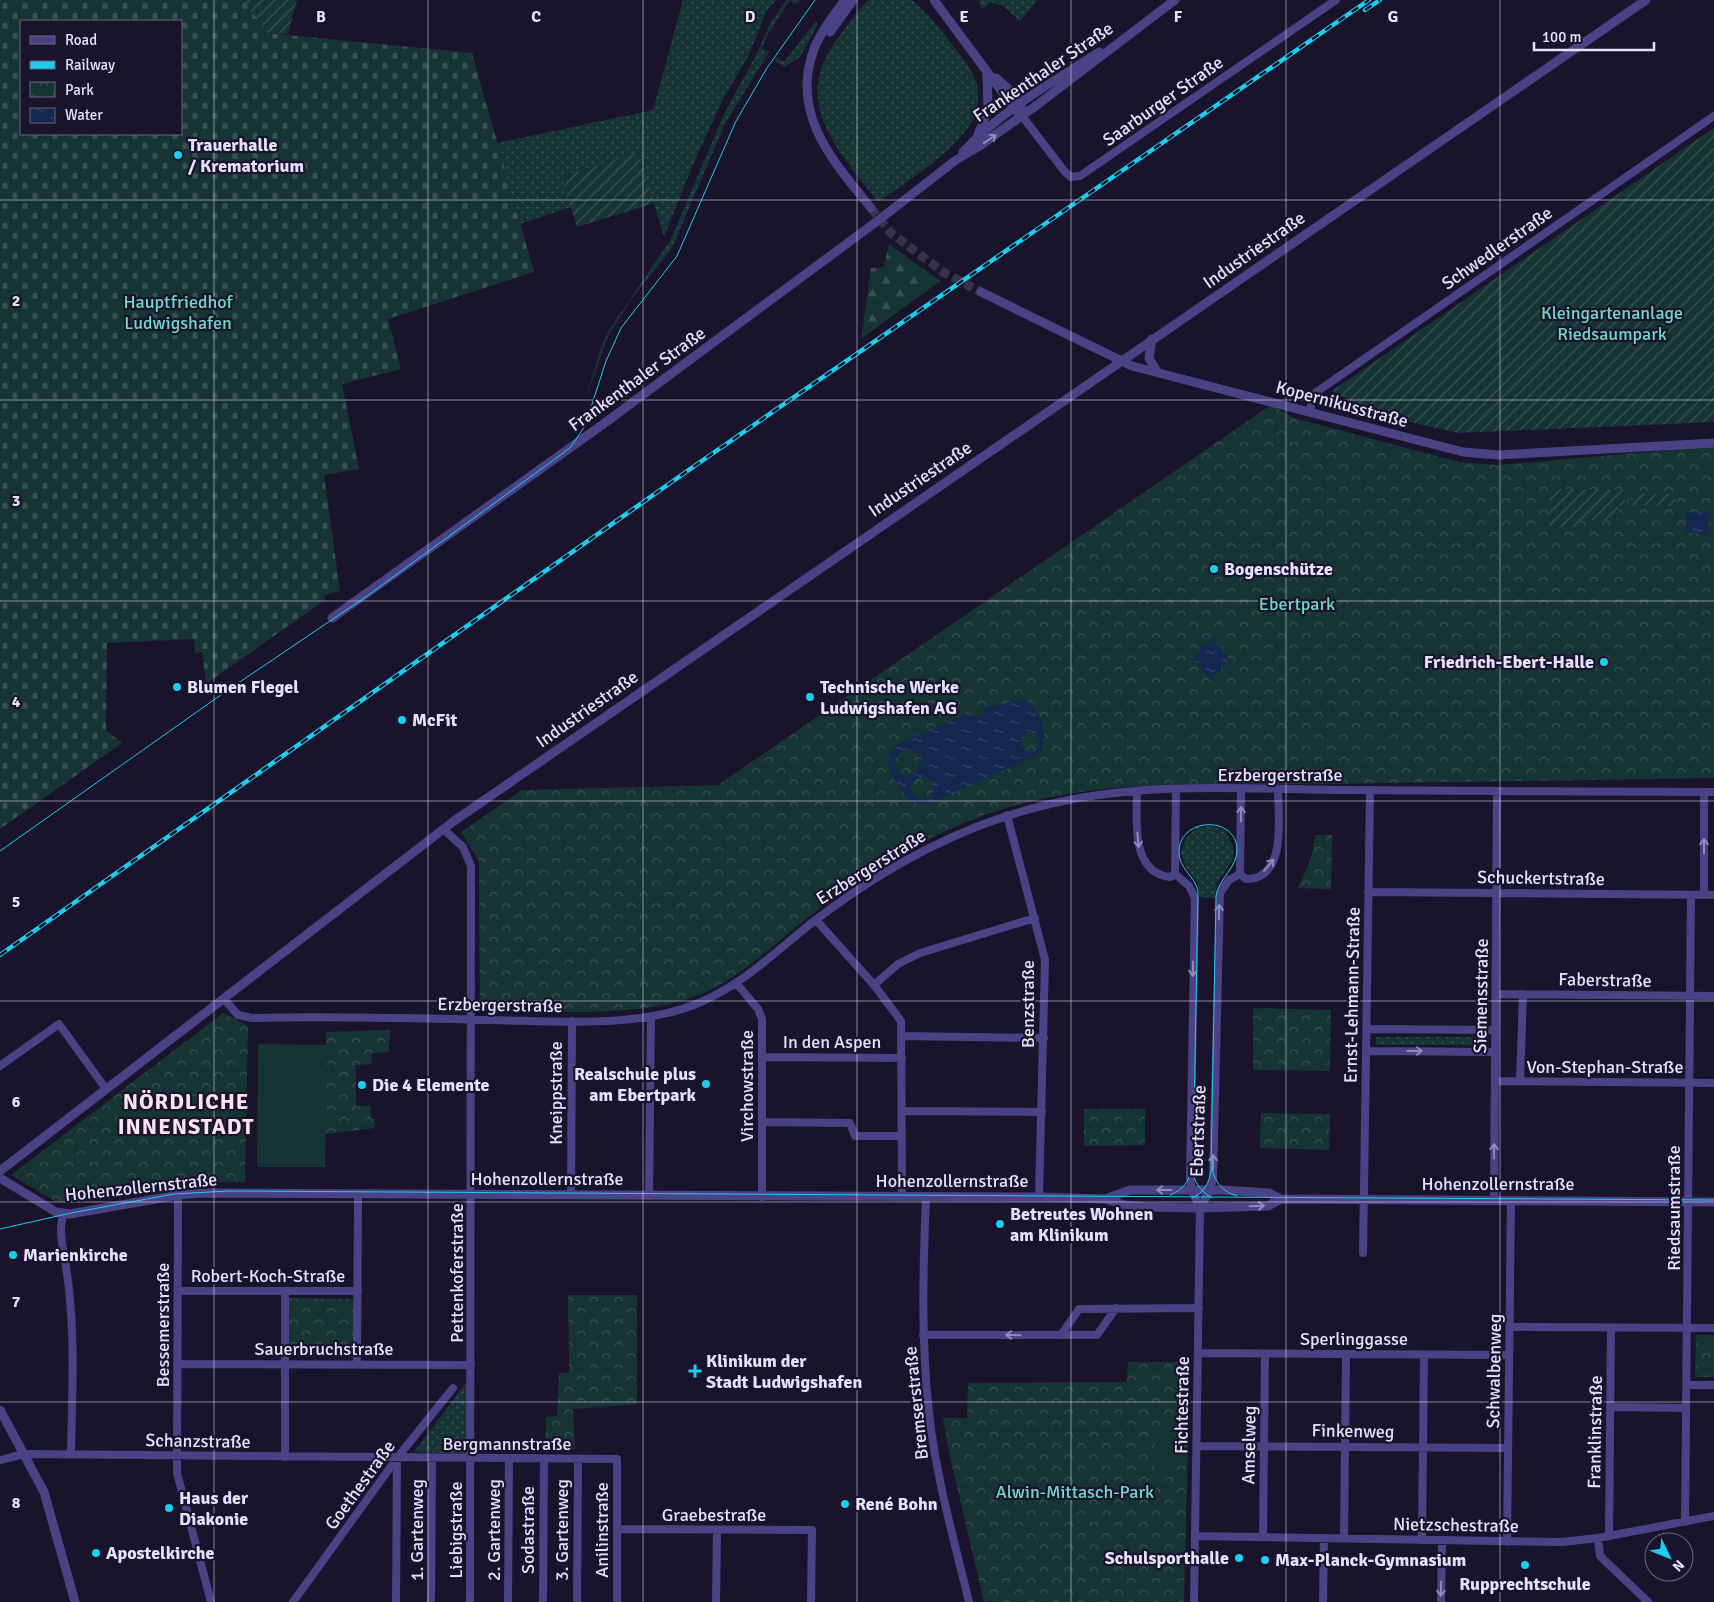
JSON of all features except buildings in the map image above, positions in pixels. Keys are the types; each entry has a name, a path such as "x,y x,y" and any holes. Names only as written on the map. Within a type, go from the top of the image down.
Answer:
{"street":[{"path":"845,0 818,40 811,59 806,93 813,125 839,167 871,208"},
{"path":"811,59 853,0"},
{"path":"927,0 942,12"},
{"path":"934,0 1022,116"},
{"name":"Frankenthaler Straße","path":"332,618 602,425 880,219 956,160 1022,116 1175,0"},
{"name":"Saarburger Straße","path":"1022,116 1065,172 1071,178 1080,176 1336,0"},
{"name":"Industriestraße","path":"0,1171 444,829 1646,0"},
{"name":"Frankenthaler Straße","path":"956,160 978,136 1017,107 1129,34"},
{"path":"978,136 988,110 987,70"},
{"name":"Schwedlerstraße","path":"1309,412 1314,393 1714,116"},
{"name":"Kopernikusstraße","path":"981,292 1120,361 1463,452 1498,455 1714,443"},
{"path":"1152,339 1149,358 1158,372"},
{"path":"1241,789 1240,874 1246,879 1252,879 1262,873 1274,860 1278,845 1278,789"},
{"name":"Erzbergerstraße","path":"224,999 238,1015 252,1018 572,1021 651,1016 680,1010 737,984 816,920 875,878 929,846 1007,815 1052,803 1098,795 1176,790 1241,789 1714,792"},
{"path":"1137,792 1137,842 1141,856 1156,872 1170,877 1175,874 1176,790"},
{"name":"Ernst-Lehmann-Straße","path":"1363,1253 1370,790"},
{"name":"Siemensstraße","path":"1494,1200 1497,791"},
{"path":"1704,792 1704,895"},
{"name":"Benzstraße","path":"1007,815 1035,918 1044,960 1044,1038 1039,1197"},
{"name":"Pettenkoferstraße","path":"444,829 469,855 471,866 471,1458"},
{"name":"Ebertstraße","path":"1175,874 1192,889 1195,898 1190,1178 1192,1190 1200,1208"},
{"name":"Ebertstraße","path":"1200,1208 1210,1190 1213,1174 1219,902 1224,885 1240,874"},
{"name":"Schuckertstraße","path":"1368,892 1714,895"},
{"name":"Riedsaumstraße","path":"1685,1522 1691,895"},
{"path":"874,985 898,964 920,953 1035,918"},
{"path":"816,920 874,985 901,1021 902,1197"},
{"name":"Virchowstraße","path":"737,984 758,1009 762,1019 762,1197"},
{"name":"Faberstraße","path":"1496,994 1714,996"},
{"path":"1520,1081 1522,994"},
{"path":"649,1196 651,1016"},
{"name":"Kneippstraße","path":"570,1195 572,1021"},
{"path":"0,1066 59,1024 106,1089"},
{"path":"1367,1029 1496,1030"},
{"path":"902,1036 1044,1038"},
{"path":"1366,1051 1495,1052"},
{"name":"In den Aspen","path":"762,1056 902,1058"},
{"name":"Von-Stephan-Straße","path":"1495,1081 1714,1083"},
{"path":"902,1111 1042,1112"},
{"path":"762,1122 850,1124 855,1136 902,1136"},
{"name":"Hohenzollernstraße","path":"0,1178 64,1214 178,1195 228,1193 1105,1198 1125,1205 1200,1208 1268,1206 1281,1199"},
{"name":"Hohenzollernstraße","path":"1105,1198 1130,1190 1210,1190 1269,1193 1281,1199 1714,1202"},
{"path":"357,1364 358,1194"},
{"name":"Bessemerstraße","path":"178,1195 177,1473 211,1602"},
{"name":"Bremserstraße","path":"926,1197 923,1335 929,1415 934,1450 969,1602"},
{"name":"Schwalbenweg","path":"1507,1542 1511,1200"},
{"name":"Fichtestraße","path":"1194,1602 1200,1208"},
{"path":"64,1214 60,1226 71,1298 72,1332 71,1455"},
{"name":"Robert-Koch-Straße","path":"178,1291 358,1292"},
{"path":"285,1291 285,1457"},
{"path":"1061,1335 1079,1308 1199,1308"},
{"path":"923,1335 1097,1335 1116,1308"},
{"path":"1510,1327 1714,1328"},
{"name":"Franklinstraße","path":"1609,1536 1611,1328"},
{"name":"Sperlinggasse","path":"1198,1353 1509,1356"},
{"name":"Amselweg","path":"1263,1537 1265,1354"},
{"path":"1344,1538 1346,1354"},
{"path":"1422,1540 1424,1355"},
{"name":"Sauerbruchstraße","path":"178,1364 471,1365"},
{"path":"1687,1385 1714,1385"},
{"name":"Goethestraße","path":"293,1602 397,1458 454,1388"},
{"path":"1610,1407 1686,1408"},
{"path":"0,1410 44,1492 75,1602"},
{"name":"Finkenweg","path":"1197,1446 1508,1448"},
{"name":"Schanzstraße","path":"0,1460 24,1454 397,1458"},
{"path":"396,1602 397,1458"},
{"name":"Bergmannstraße","path":"397,1458 618,1459"},
{"name":"1. Gartenweg","path":"431,1602 432,1458"},
{"name":"Liebigstraße","path":"470,1602 471,1458"},
{"name":"2. Gartenweg","path":"508,1602 509,1459"},
{"name":"Sodastraße","path":"543,1602 544,1459"},
{"name":"3. Gartenweg","path":"577,1602 578,1459"},
{"name":"Anilinstraße","path":"616,1602 618,1459"},
{"name":"Nietzschestraße","path":"1195,1536 1562,1542 1598,1538 1714,1516"},
{"name":"Graebestraße","path":"617,1530 812,1530 811,1602"},
{"path":"716,1602 717,1530"},
{"path":"1323,1602 1324,1538"},
{"path":"1598,1538 1600,1556 1648,1602"},
{"path":"1441,1602 1442,1540"}],"green space":[{"name":"Hauptfriedhof Ludwigshafen","path":"0,0 244,0 267,33 472,53 534,272 388,319 401,369 342,384 359,469 324,475 340,591 325,595 325,600 206,684 202,652 195,653 194,639 107,643 106,730 122,743 0,829"},
{"path":"244,0 297,0 288,34 267,33"},
{"path":"683,0 776,0 766,12 748,57 723,99 692,167 664,237 638,152 561,177 571,207 520,224 497,143 653,110"},
{"path":"786,0 790,0 768,34 762,48 769,52 725,124 672,248 632,298 608,336 584,403 607,333 671,239 724,114 758,51 768,28"},
{"path":"790,0 800,0 796,4"},
{"path":"869,0 911,0 917,4 945,35 964,60 974,76 978,91 978,102 974,117 958,140 932,164 878,202 834,143 824,123 818,103 818,81 825,59 854,16"},
{"path":"980,0 1038,0 1020,21 1003,6 990,2 983,9 979,4"},
{"path":"816,21 818,24 800,57 784,67 775,61 777,58 784,62"},
{"name":"Kleingartenanlage Riedsaumpark","path":"1714,128 1714,422 1458,433 1379,415 1332,391"},
{"path":"638,152 655,203 577,227 561,177"},
{"path":"889,244 940,281 861,339 871,268 884,267"},
{"name":"Ebertpark","path":"1271,405 1294,418 1459,462 1497,465 1714,446 1714,778 1172,785 1097,790 1059,796 992,812 937,835 858,881 810,916 743,970 699,995 675,1003 620,1011 480,1010 479,861 461,832 522,790 718,785"},
{"path":"1550,489 1625,490 1625,505 1618,505 1618,520 1580,520 1579,527 1549,527"},
{"path":"1636,493 1676,494 1675,506 1629,505 1629,499 1636,499"},
{"path":"1213,826 1225,831 1233,846 1233,860 1217,883 1215,898 1199,897 1198,883 1185,866 1181,852 1186,838 1197,827"},
{"path":"1315,835 1332,835 1331,889 1297,888 1309,863"},
{"path":"1253,1008 1331,1010 1330,1071 1253,1070"},
{"path":"223,1013 248,1026 245,1182 187,1183 67,1203 55,1201 11,1175"},
{"path":"390,1030 389,1052 372,1053 371,1064 356,1065 356,1106 371,1106 371,1118 375,1119 375,1128 325,1134 326,1032"},
{"path":"1376,1037 1488,1037 1488,1045 1376,1045"},
{"path":"258,1044 327,1045 325,1167 257,1167"},
{"path":"1084,1109 1145,1109 1145,1145 1084,1146"},
{"path":"1261,1113 1330,1114 1329,1150 1260,1148"},
{"path":"568,1295 637,1295 637,1404 573,1409 575,1449 545,1450 546,1417 557,1416 559,1373 569,1373"},
{"path":"289,1298 356,1299 354,1357 288,1356"},
{"path":"1696,1335 1714,1335 1714,1377 1695,1377"},
{"name":"Alwin-Mittasch-Park","path":"1128,1362 1190,1362 1184,1602 984,1602 950,1457 943,1418 967,1418 968,1383 1127,1382"},
{"path":"468,1380 468,1454 414,1452"},
{"path":"1155,1429 1176,1429 1176,1471 1155,1471"}],"water":[{"path":"1687,512 1709,512 1708,534 1686,533"},
{"path":"1212,635 1216,645 1221,645 1222,651 1229,659 1221,668 1221,673 1216,673 1211,682 1206,673 1201,672 1201,667 1193,659 1201,650 1201,645 1207,645"},
{"path":"1024,699 1030,704 1036,710 1043,725 1044,741 1038,755 926,805 916,804 909,800 891,774 888,763 890,752 900,743 970,712 974,717 983,715 984,708","holes":["1028,732 1035,734 1040,742 1038,748 1032,752 1025,751 1020,745 1021,738","909,749 917,753 921,764 915,774 906,776 899,773 894,761 901,751","924,777 931,780 934,791 930,797 919,800 912,794 911,787 917,778"]}],"tunnel":[{"path":"871,208 891,233 943,272 981,292"}],"tram line":[{"path":"0,851 225,692 367,596 570,448 585,426 606,361 621,328 677,256 736,121 767,68 815,0"},
{"path":"1192,1198 1200,1193 1203,1190 1209,1180 1211,1171 1216,896 1237,855 1234,837 1227,830 1218,826 1207,825 1197,827 1188,832 1182,840 1179,857 1198,891 1193,1174 1196,1182 1200,1188 1202,1191 1205,1193 1212,1198"},
{"path":"1170,1195 1185,1185 1192,1168"},
{"path":"1212,1168 1220,1186 1227,1192 1237,1196"},
{"path":"0,1229 71,1213 174,1194 228,1191 1714,1200"}],"railway":[{"path":"0,955 693,467 1369,0"},
{"path":"1365,10 1380,0"}],"place":[{"name":"Trauerhalle / Krematorium","path":"178,155"},
{"name":"Bogenschütze","path":"1214,569"},
{"name":"Friedrich-Ebert-Halle","path":"1604,662"},
{"name":"Blumen Flegel","path":"177,687"},
{"name":"Technische Werke Ludwigshafen AG","path":"810,697"},
{"name":"McFit","path":"402,720"},
{"name":"Realschule plus am Ebertpark","path":"706,1084"},
{"name":"Die 4 Elemente","path":"362,1085"},
{"name":"Betreutes Wohnen am Klinikum","path":"1000,1224"},
{"name":"Marienkirche","path":"13,1255"},
{"name":"Klinikum der Stadt Ludwigshafen","path":"695,1371"},
{"name":"René Bohn","path":"845,1504"},
{"name":"Haus der Diakonie","path":"169,1508"},
{"name":"Apostelkirche","path":"96,1553"},
{"name":"Schulsporthalle","path":"1239,1558"},
{"name":"Max-Planck-Gymnasium","path":"1265,1560"},
{"name":"Rupprechtschule","path":"1525,1565"}],"district":[{"name":"NÖRDLICHE INNENSTADT","path":"186,1114"}]}
